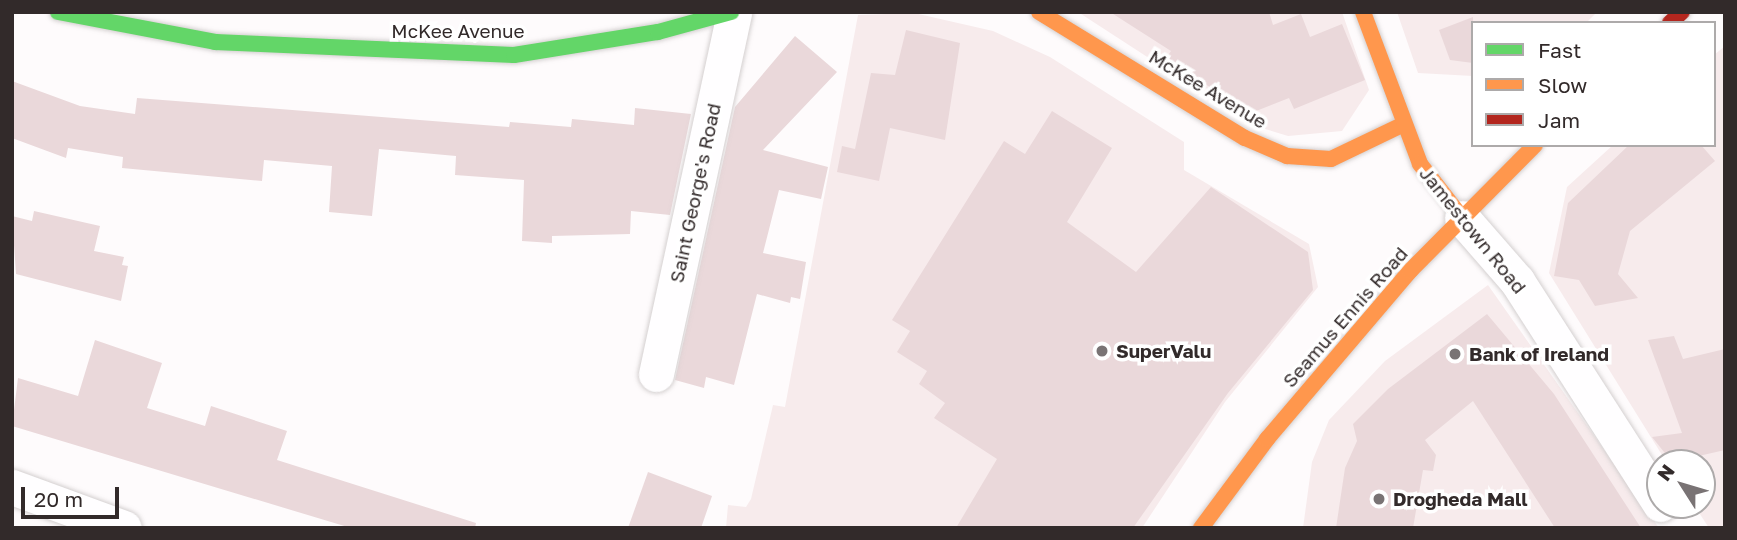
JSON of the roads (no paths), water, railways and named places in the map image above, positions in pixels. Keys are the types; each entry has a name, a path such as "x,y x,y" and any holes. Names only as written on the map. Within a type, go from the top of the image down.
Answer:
{"street":[{"name":"McKee Avenue","path":"58,12 215,42 514,55 658,32 732,12"},
{"name":"Saint George's Road","path":"656,374 732,12"},
{"name":"McKee Avenue","path":"1040,12 1245,138 1287,156 1331,159 1402,125"},
{"name":"Jamestown Road","path":"1363,12 1402,125 1435,189 1517,281 1646,483"},
{"name":"Seamus Ennis Road","path":"1201,528 1267,439 1462,218 1533,147"},
{"path":"12,487 124,528"}],"place":[{"name":"SuperValu","path":"1102,351"},
{"name":"Bank of Ireland","path":"1455,354"},
{"name":"Drogheda Mall","path":"1379,499"}]}
